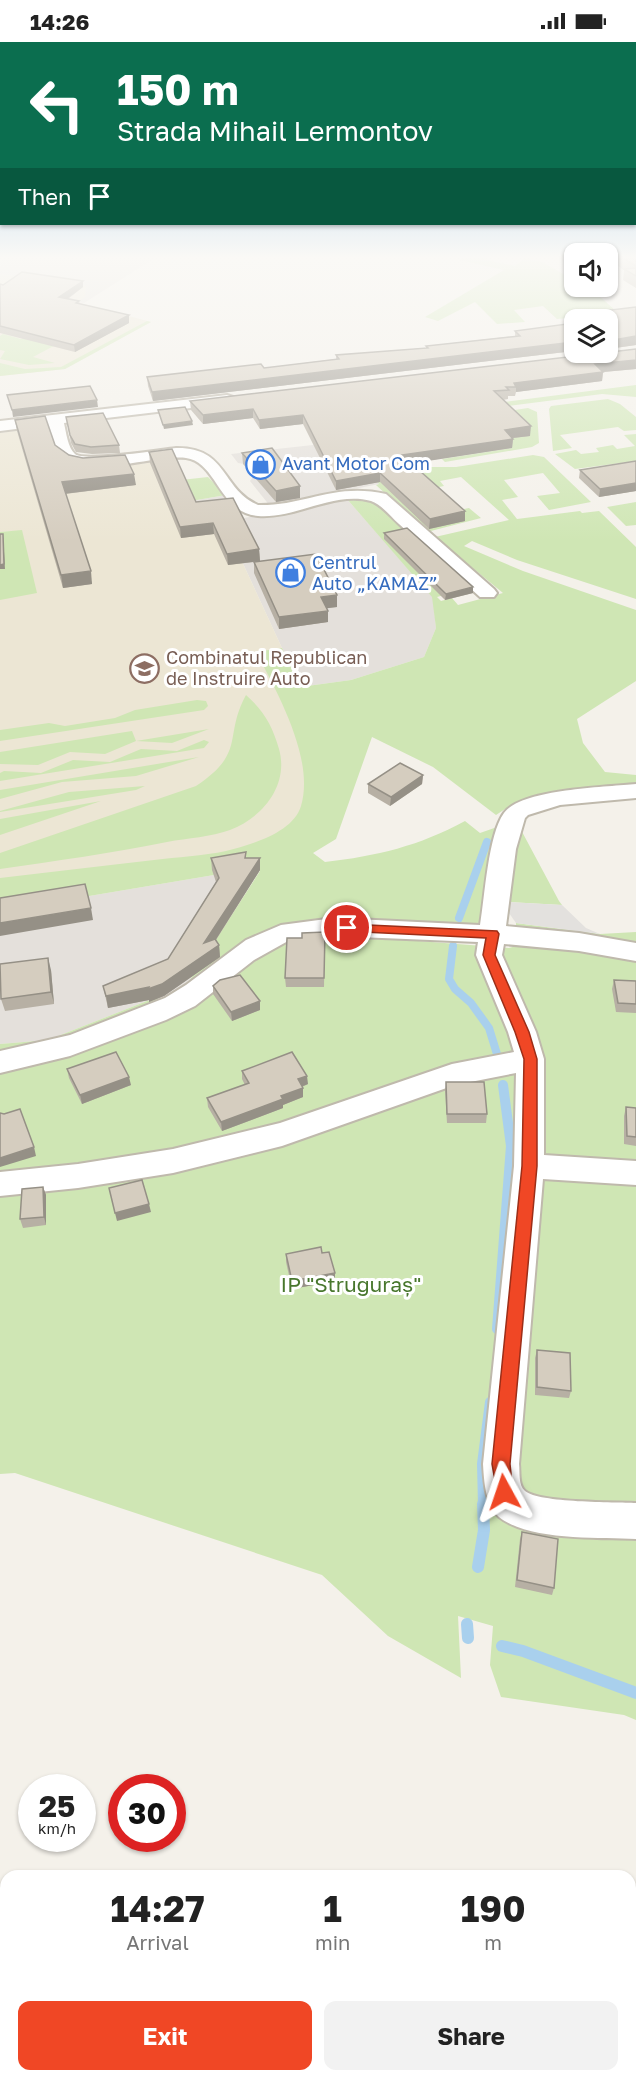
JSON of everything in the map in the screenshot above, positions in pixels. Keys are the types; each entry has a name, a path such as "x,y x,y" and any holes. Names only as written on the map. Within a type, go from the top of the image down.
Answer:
{"street":[{"path":"0,426 246,398"},
{"path":"55,420 67,454 74,461 189,453 210,465 232,496 242,505 256,510 275,510 350,494 380,498 487,592"},
{"path":"636,791 557,798 520,810 514,816 504,849 489,955 522,1032 530,1059 529,1166 501,1464 504,1492 512,1504 540,1514 636,1521"},
{"path":"0,1062 75,1043 138,1021 184,1000 236,959 267,940 287,933 347,928 493,934 588,942 636,952"},
{"path":"0,1184 78,1176 173,1161 282,1134 452,1076 530,1059"},
{"path":"529,1166 636,1173"}],"shaded area":[{"path":"0,351 98,351 65,369 0,376"},
{"name":"Combinatul Republican de Instruire Auto","path":"36,428 88,470 173,460 204,531 227,529 300,687 315,822 235,854 0,888 0,596 15,531 0,532 0,433"},
{"path":"349,441 379,484 270,506 250,481 253,477 244,464 238,463 231,454"},
{"name":"Centrul Auto „KAMAZ”","path":"226,495 239,519 347,499 433,597 436,628 424,657 351,680 300,687 227,529 191,501"},
{"path":"212,870 260,870 188,983 171,996 147,1001 48,1040 0,1044 0,911 214,875"},
{"path":"507,902 562,905 586,928 600,934 516,923 509,913"}],"green space":[{"path":"5,351 44,351 33,357 55,363 29,365 0,359"},
{"path":"91,351 98,351 65,369 0,376 0,363 25,369 61,367"},
{"path":"636,385 636,397 602,394 460,412 443,410"},
{"path":"608,399 620,404 636,417 636,430 624,431 618,427 560,435 572,448 553,451 549,409 551,406"},
{"path":"528,408 537,412 539,443 532,447 445,462 442,459 512,448 487,414"},
{"path":"636,434 636,461 575,469 555,454 576,450 581,454 599,452 596,448 613,445 617,449 635,446 624,435"},
{"path":"533,455 544,457 591,502 549,510 537,496 560,493 543,473 504,480 518,497 502,500 517,519 580,511 582,513 599,511 636,547 636,599 517,560 472,541 464,546 523,571 636,610 636,681 577,719 583,743 605,772 636,775 636,785 567,789 539,795 511,805 496,815 433,767 372,737 336,839 313,853 325,862 344,860 397,849 448,830 465,821 480,833 500,826 484,920 470,927 266,933 188,989 116,1023 0,1057 0,1044 48,1040 147,1001 171,996 188,983 260,871 213,870 214,875 0,911 0,878 217,853 258,841 280,831 289,824 301,806 304,788 303,768 292,726 256,652 282,648 300,687 351,680 424,657 436,628 432,597 347,499 354,497 376,501 411,533 455,592 437,597 441,601 452,598 458,605 503,593 435,537 509,520 461,477 440,481 444,486 429,489 454,511 469,508 481,518 427,532 376,485 379,484 372,475 427,467 456,467"},
{"path":"208,477 226,495 191,501 181,480"},
{"path":"636,502 636,525 626,526 607,507"},
{"path":"22,530 37,593 0,600 0,532"},
{"path":"246,695 263,713 270,726 279,749 281,762 277,787 263,808 253,817 230,830 215,834 0,869 0,853 196,786 212,774 228,753 239,710"},
{"path":"197,700 206,701 208,706 204,710 0,741 0,730 49,723 65,726 115,718 135,710"},
{"path":"209,729 172,743 136,741"},
{"path":"132,731 136,741 105,754 70,752 38,765 0,764 0,752"},
{"path":"204,740 209,742 204,748 0,781 0,773 4,771 41,773 73,760 110,762 141,749 177,751"},
{"path":"199,757 136,776 62,782 0,799 0,790"},
{"path":"145,786 136,790 0,812 69,792"},
{"path":"101,801 0,835 0,819"},
{"path":"520,828 562,905 507,902 506,892"},
{"name":"IP \"Struguraș\"","path":"516,923 600,934 636,932 636,1720 624,1715 501,1697 490,1665 493,1626 458,1616 461,1678 388,1636 322,1575 15,1473 0,1474 0,1068 190,1005 287,940 328,934 509,948 516,946"}],"building":[{"path":"387,351 497,351 152,392 147,377 261,364 264,368 339,359 336,355"},
{"path":"618,351 636,351 636,360 618,362"},
{"path":"564,357 564,363 605,363 595,364 603,372 514,383 516,387 506,387 509,390 494,391 531,426 505,430 513,439 402,455 465,511 430,519 380,473 336,481 303,415 259,420 253,409 203,415 190,401"},
{"path":"90,386 97,400 12,410 7,395"},
{"path":"185,407 192,421 163,425 158,410"},
{"path":"103,413 119,445 91,447 75,444 70,435 66,417"},
{"path":"45,416 55,445 69,455 83,458 125,455 134,474 62,482 91,571 61,575 15,420"},
{"path":"272,448 300,486 276,491 242,453"},
{"path":"172,449 196,502 233,498 259,549 227,554 213,523 180,527 149,452"},
{"path":"636,461 636,483 600,489 580,470"},
{"path":"407,528 473,587 446,594 384,533"},
{"path":"0,534 3,534 4,564 0,565"},
{"path":"316,554 337,595 321,597 328,611 279,617 254,562"},
{"path":"400,763 423,775 391,797 368,784"},
{"path":"246,852 245,858 260,858 204,943 215,939 219,945 162,984 148,989 149,987 106,996 103,986 168,959 219,878 211,858"},
{"path":"85,884 91,908 0,923 0,898"},
{"path":"325,932 324,978 285,978 287,938 302,938 302,933"},
{"path":"48,958 51,992 1,999 0,964"},
{"path":"240,975 260,1001 231,1012 213,986 220,980"},
{"path":"614,980 636,981 636,1004 618,1003"},
{"path":"116,1052 129,1077 80,1095 67,1069"},
{"path":"292,1052 307,1076 298,1079 303,1088 281,1096 283,1099 221,1122 207,1098 249,1083 242,1071"},
{"path":"446,1082 484,1082 487,1114 447,1114"},
{"path":"626,1107 636,1108 636,1137 627,1136"},
{"path":"20,1109 34,1147 0,1158 0,1113"},
{"path":"142,1180 149,1204 115,1213 109,1188"},
{"path":"43,1187 44,1217 20,1219 22,1189"},
{"path":"321,1247 322,1253 329,1252 335,1273 292,1281 286,1254"},
{"path":"537,1350 570,1353 571,1391 537,1387"},
{"path":"522,1532 558,1539 554,1588 517,1580"}],"waterway":[{"path":"459,918 487,842"},
{"path":"453,946 449,979 455,989 471,1003 489,1028 497,1054"},
{"path":"497,1329 511,1146 503,1085"},
{"path":"483,1505 482,1464 490,1402"},
{"path":"478,1567 484,1530 483,1504"},
{"path":"467,1624 468,1638"},
{"path":"502,1646 523,1651 636,1693"}],"place":[{"name":"Avant Motor Com","path":"261,464"},
{"name":"Centrul Auto „KAMAZ”","path":"291,573"},
{"name":"Combinatul Republican de Instruire Auto","path":"145,668"}],"route":[{"path":"347,928 493,934 489,955 522,1032 530,1059 529,1166 501,1464 504,1492"}]}
